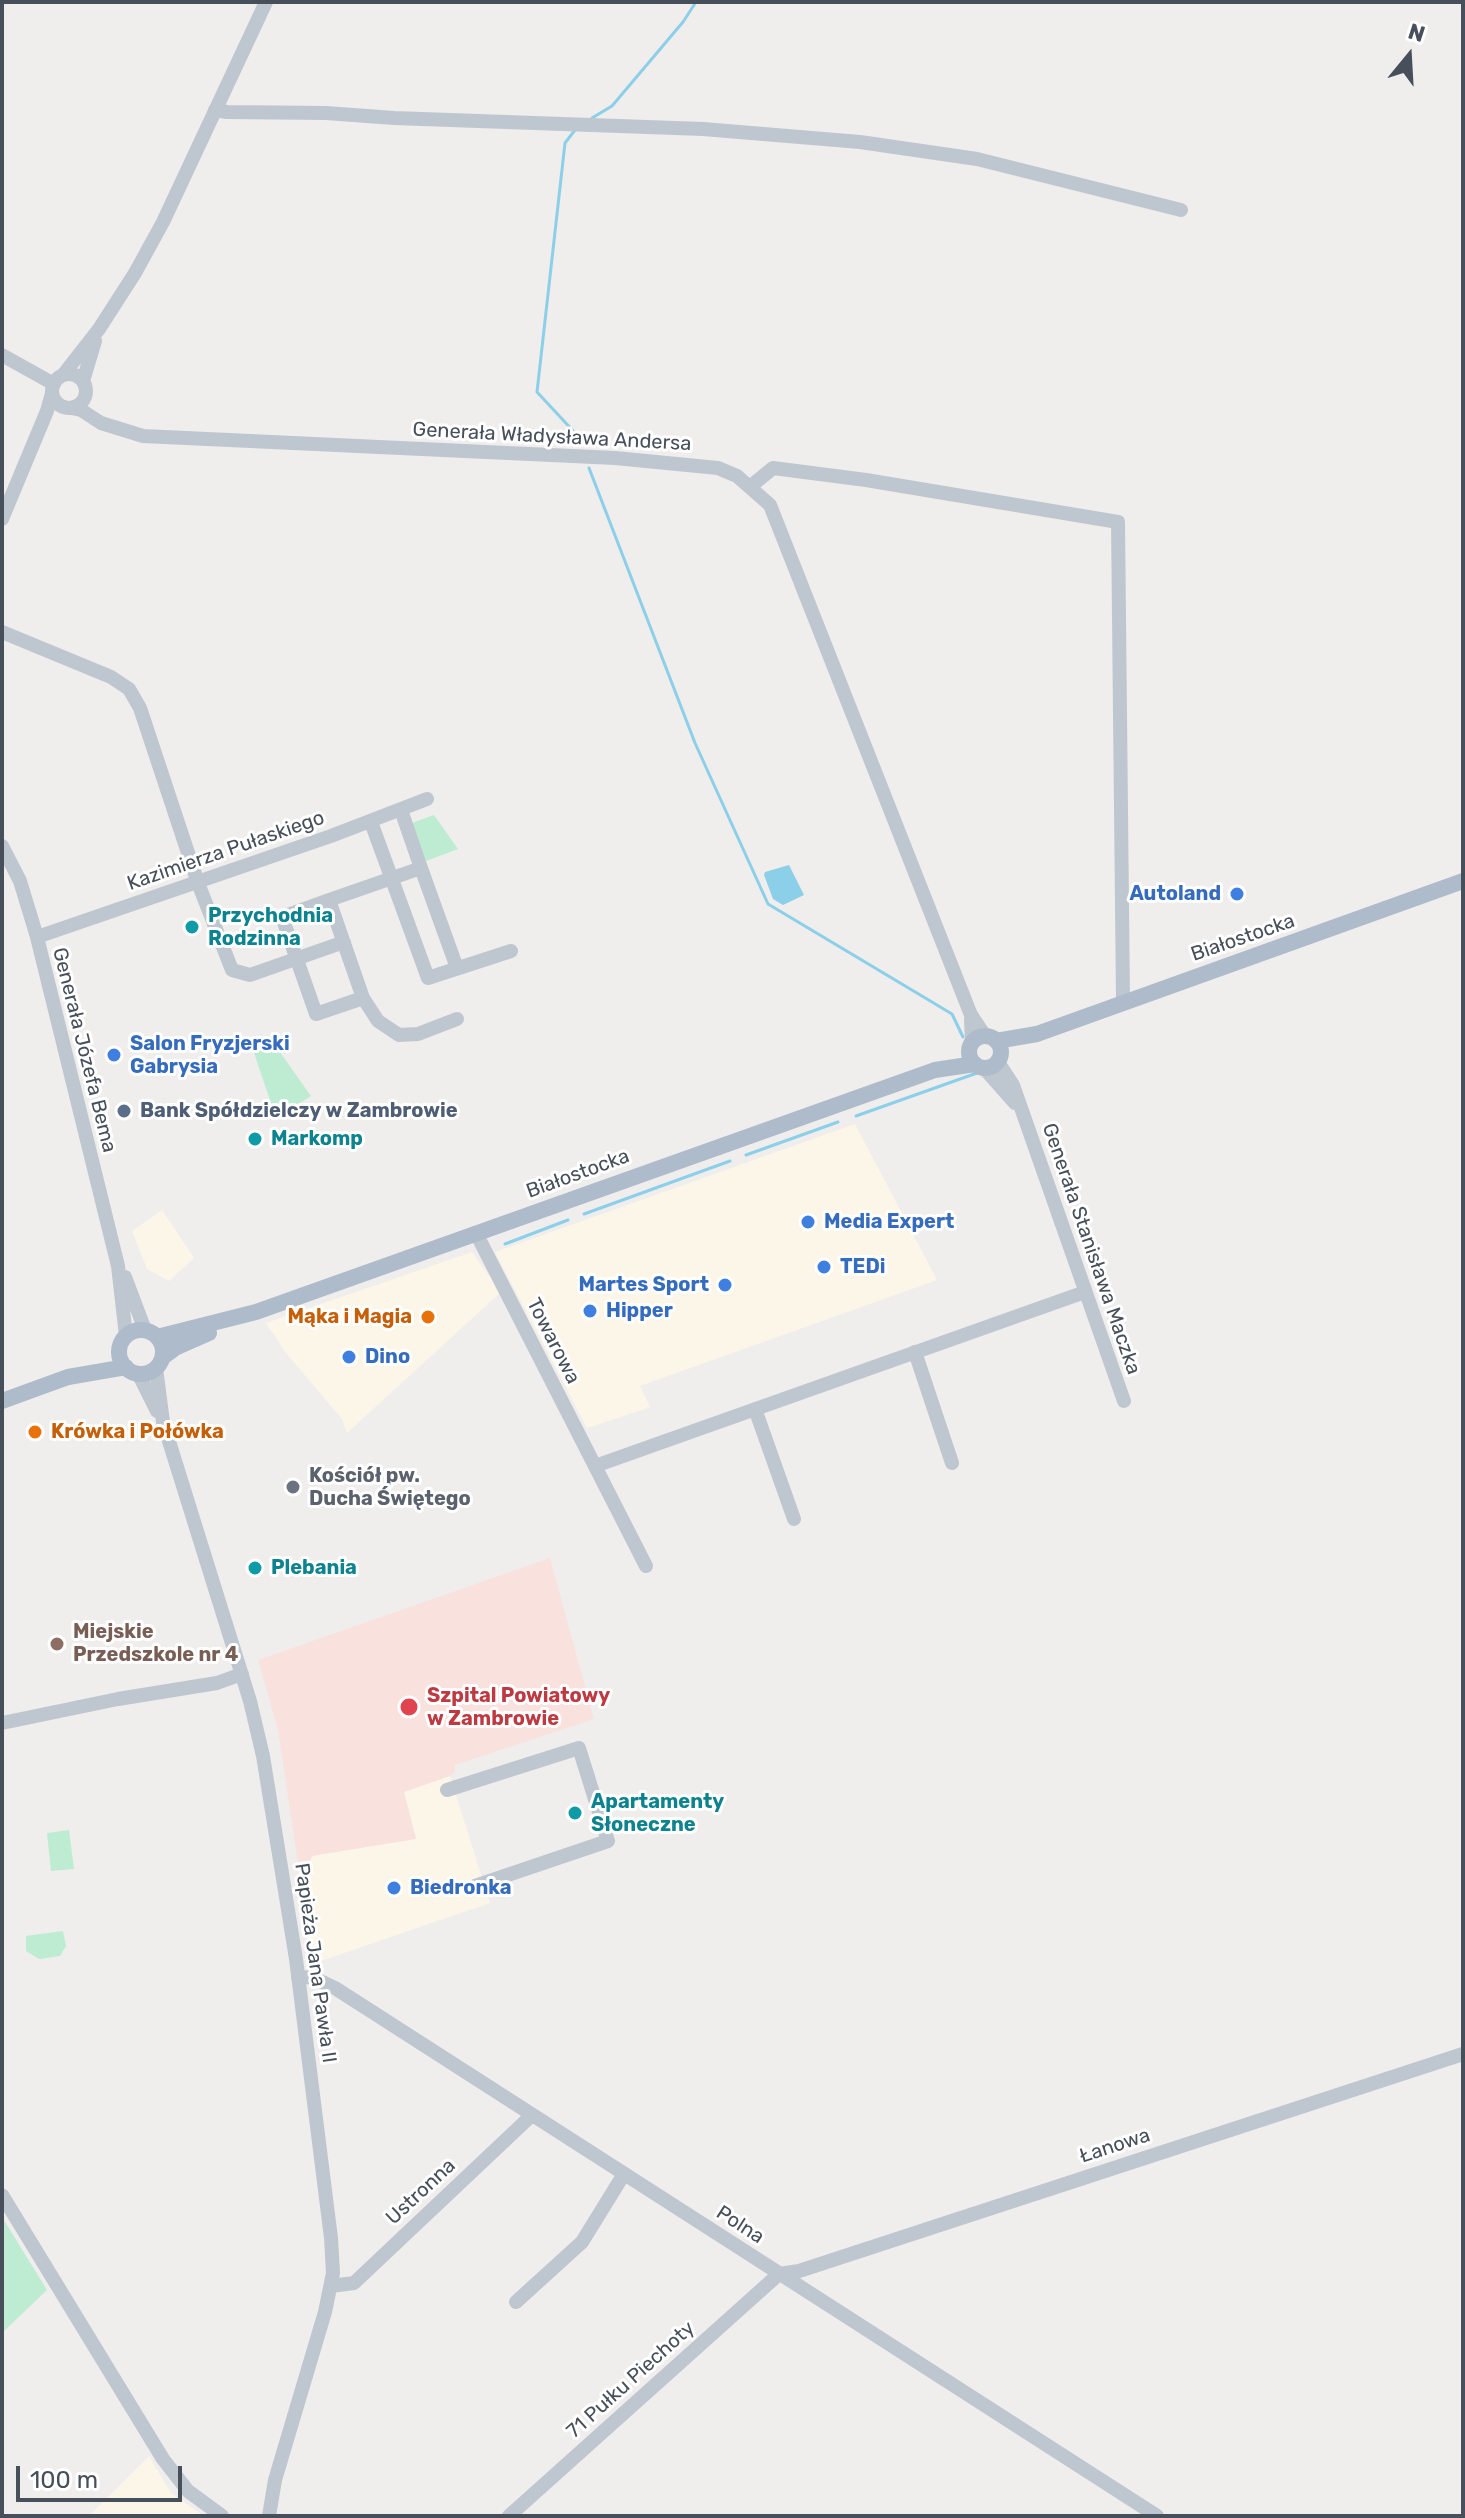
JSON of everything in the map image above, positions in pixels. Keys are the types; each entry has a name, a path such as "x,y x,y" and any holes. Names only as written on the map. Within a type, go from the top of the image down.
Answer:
{"main road":[{"name":"Białostocka","path":"151,1333 235,1319 1463,881"},
{"name":"Białostocka","path":"160,1362 235,1319"},
{"path":"2,1401 68,1377 138,1330 151,1333 161,1343 160,1362 151,1371 68,1377"},
{"path":"122,1342 119,1355 132,1370"}],"street":[{"path":"2,519 56,384 99,329 135,273 163,222 266,2"},
{"path":"215,110 703,129 860,142 977,159 1181,210"},
{"path":"31,448 69,408 82,403 99,329"},
{"path":"2,355 56,384"},
{"path":"56,384 74,375 110,426"},
{"path":"56,384 56,403 69,408"},
{"name":"Generała Władysława Andersa","path":"69,408 143,436 615,458 718,468 737,476 770,505 985,1052"},
{"path":"751,486 773,468 1118,522 1123,1001"},
{"path":"2,632 111,677 129,689 140,708 198,883 232,970 250,975 344,942"},
{"name":"Kazimierza Pułaskiego","path":"37,937 371,822 427,799"},
{"path":"401,810 457,968"},
{"path":"371,822 428,978 511,951"},
{"name":"Generała Józefa Bema","path":"2,846 20,881 37,937 118,1266 125,1313 122,1342"},
{"path":"363,998 316,1014 282,917 421,868"},
{"path":"329,900 363,998 378,1021 399,1035 418,1034 457,1019"},
{"name":"Generała Stanisława Maczka","path":"985,1052 1013,1085 1124,1401"},
{"name":"Towarowa","path":"476,1233 646,1566"},
{"name":"Generała Józefa Bema","path":"118,1266 151,1333"},
{"path":"595,1466 1085,1292"},
{"path":"915,1352 952,1463"},
{"name":"Papieża Jana Pawła II","path":"160,1362 163,1422"},
{"name":"Papieża Jana Pawła II","path":"132,1370 163,1422 258,1728 298,1978 331,2238 331,2286 275,2480 269,2516"},
{"path":"755,1409 794,1519"},
{"path":"2,1723 217,1683 242,1674"},
{"path":"447,1790 579,1748 608,1841 475,1886"},
{"name":"Polna","path":"298,1978 322,1980 1157,2516"},
{"name":"Łanowa","path":"779,2274 814,2266 1463,2054"},
{"name":"Ustronna","path":"331,2286 354,2283 532,2115"},
{"path":"516,2302 582,2242 624,2174"},
{"path":"2,2195 163,2459 188,2491 222,2516"},
{"name":"71 Pułku Piechoty","path":"509,2516 779,2274"}],"shaded area":[{"path":"855,1124 937,1280 640,1386 650,1407 587,1428 495,1252"},
{"path":"162,1210 194,1258 169,1281 147,1269 132,1231"},
{"path":"472,1252 501,1292 347,1433 342,1419 286,1353 266,1323"},
{"path":"550,1558 594,1719 455,1765 455,1772 450,1776 404,1792 416,1839 312,1856 310,1862 298,1864 278,1730 258,1660"},
{"path":"450,1776 490,1903 312,1964 298,1864 310,1862 311,1856 416,1838 404,1792"},
{"path":"149,2456 171,2493 204,2516 89,2516"}],"green space":[{"path":"434,815 458,849 426,861 412,823"},
{"path":"270,1038 311,1096 276,1118 251,1044"},
{"path":"69,1830 74,1869 51,1871 47,1833"},
{"path":"63,1931 66,1946 60,1956 39,1959 26,1951 26,1936"},
{"path":"2,2217 47,2290 2,2333"}],"water":[{"path":"789,865 804,895 783,905 773,899 764,875 765,872"}],"waterway":[{"path":"592,118 612,106 683,22 696,2"},
{"path":"575,130 565,143 537,392 579,440"},
{"path":"589,468 695,743 768,904 952,1014 963,1037"},
{"path":"856,1116 977,1073"},
{"path":"746,1155 838,1122"},
{"path":"584,1214 730,1161"},
{"path":"505,1244 568,1220"}],"place":[{"name":"Autoland","path":"1237,894"},
{"name":"Przychodnia Rodzinna","path":"192,927"},
{"name":"Salon Fryzjerski Gabrysia","path":"114,1055"},
{"name":"Bank Spółdzielczy w Zambrowie","path":"124,1111"},
{"name":"Markomp","path":"255,1139"},
{"name":"Media Expert","path":"808,1222"},
{"name":"TEDi","path":"824,1267"},
{"name":"Martes Sport","path":"725,1285"},
{"name":"Hipper","path":"590,1311"},
{"name":"Mąka i Magia","path":"428,1317"},
{"name":"Dino","path":"349,1357"},
{"name":"Krówka i Połówka","path":"35,1432"},
{"name":"Kościół pw. Ducha Świętego","path":"293,1487"},
{"name":"Plebania","path":"255,1568"},
{"name":"Miejskie Przedszkole nr 4","path":"57,1644"},
{"name":"Szpital Powiatowy w Zambrowie","path":"409,1707"},
{"name":"Apartamenty Słoneczne","path":"575,1813"},
{"name":"Biedronka","path":"394,1888"}]}
